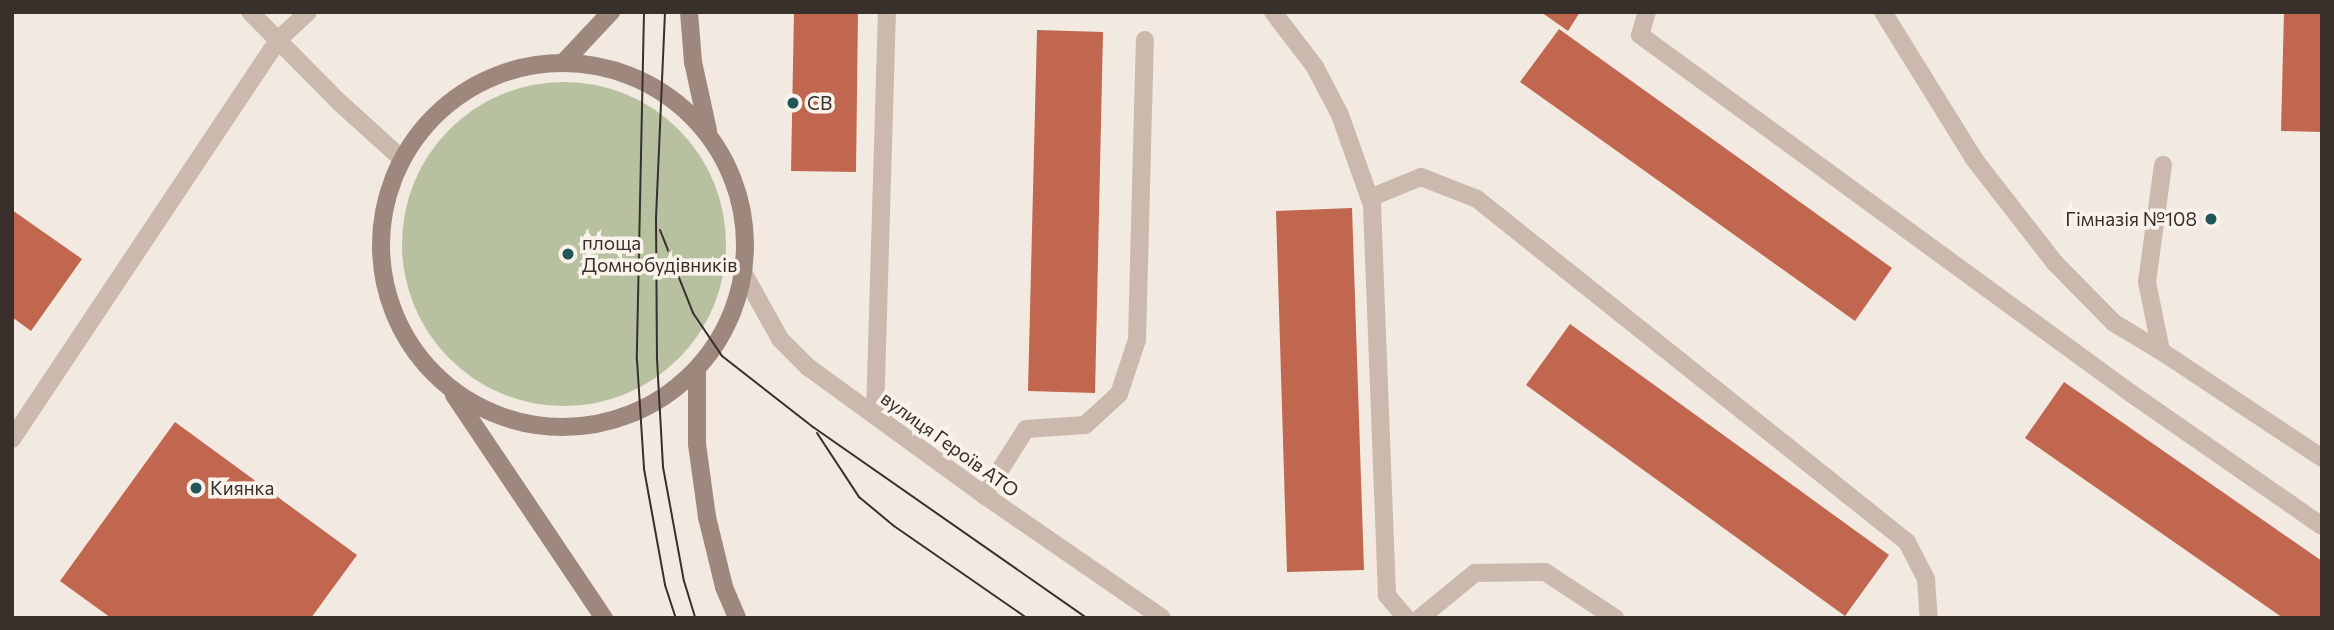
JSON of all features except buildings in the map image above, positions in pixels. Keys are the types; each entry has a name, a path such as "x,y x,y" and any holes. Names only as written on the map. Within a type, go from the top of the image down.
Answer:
{"main road":[{"path":"564,62 611,12"},
{"path":"689,12 693,62 709,134"},
{"path":"564,62 599,65 632,75 663,92 688,111 709,134 733,177 745,224 744,274 728,326 697,371 668,396 634,415 596,426 570,428 519,424 483,410 450,389 427,367 408,341 393,313 384,283 380,251 382,219 390,188 402,159 420,132 443,108 470,88 510,71 564,62"},
{"path":"697,371 697,444 707,516 724,587 737,618"},
{"path":"450,389 604,618"}],"street":[{"path":"250,12 339,102 402,159"},
{"path":"12,439 278,40 308,12"},
{"path":"875,415 887,12"},
{"path":"1273,12 1315,67 1340,115 1372,205"},
{"path":"1647,12 1640,35 2133,394 2322,526"},
{"path":"1883,12 1974,159 2055,263 2114,323 2161,351 2322,458"},
{"path":"984,495 1026,429 1084,425 1119,394 1137,340 1144,40"},
{"path":"2161,351 2147,282 2163,165"},
{"path":"1406,618 1387,596 1371,197 1422,177 1477,199 1907,542 1926,579 1929,618"},
{"name":"вулиця Героїв АТО","path":"744,274 780,339 808,367 984,495 1162,618"},
{"path":"1420,618 1475,572 1545,572 1615,618"}],"green space":[{"path":"548,82 580,82 611,89 641,101 667,118 690,141 714,182 723,212 726,244 723,276 707,321 690,347 667,370 641,387 611,399 580,406 548,406 517,399 487,387 461,370 438,347 421,321 409,291 402,260 402,228 409,197 421,167 438,141 461,118 487,101 517,89"}],"tram line":[{"path":"644,12 637,360 644,469 665,585 676,618"},
{"path":"665,12 656,217 657,359 663,467 684,581 695,618"},
{"path":"660,230 693,313 722,356 813,427 1087,618"},
{"path":"817,433 859,497 894,526 1027,618"}],"place":[{"name":"СВ","path":"793,103"},
{"name":"Гімназія №108","path":"2211,219"},
{"name":"площа Домнобудівників","path":"568,254"},
{"name":"Киянка","path":"196,488"}]}
